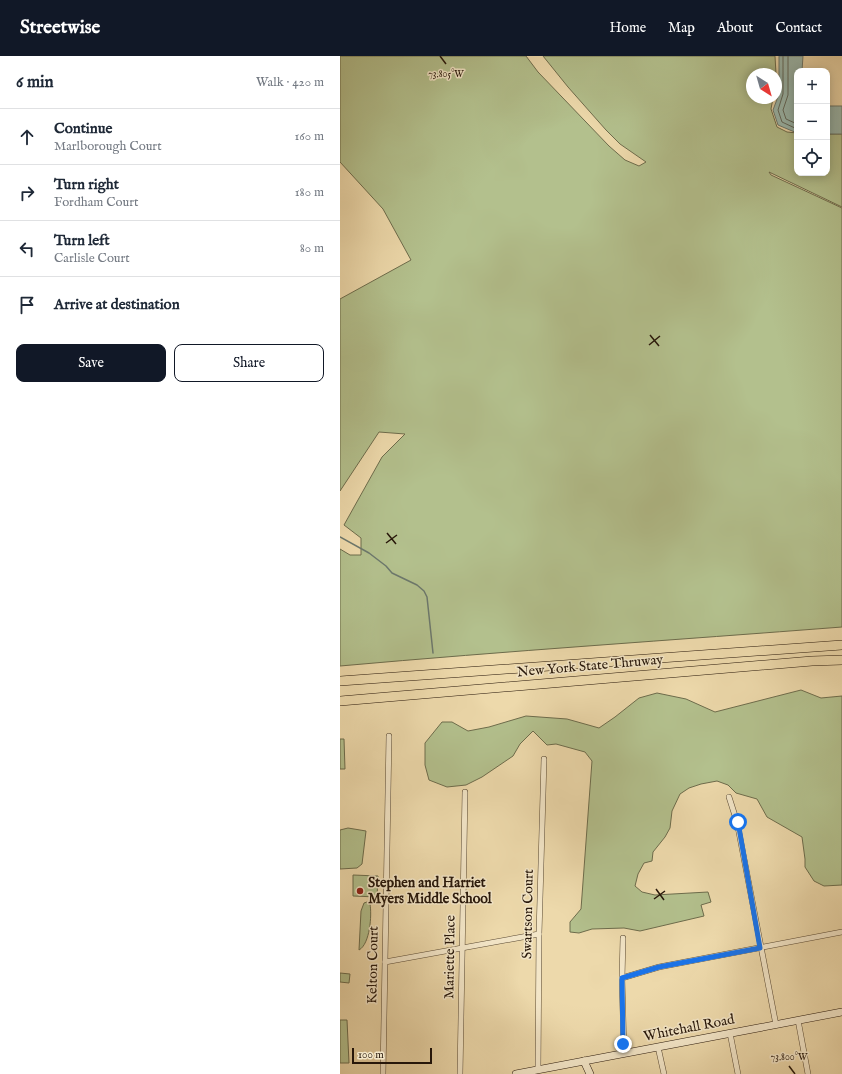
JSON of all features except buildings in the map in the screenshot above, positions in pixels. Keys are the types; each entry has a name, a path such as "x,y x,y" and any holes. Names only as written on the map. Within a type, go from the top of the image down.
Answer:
{"highway":[{"name":"New York State Thruway","path":"340,681 842,645"},
{"name":"New York State Thruway","path":"340,701 812,661 842,660"}],"street":[{"name":"Kelton Court","path":"383,1074 389,736"},
{"name":"Swartson Court","path":"538,1070 539,934 544,759"},
{"name":"Mariette Place","path":"460,1074 465,792"},
{"path":"729,797 738,822 760,948 776,1025"},
{"path":"622,978 659,967 842,932"},
{"path":"384,962 539,934"},
{"path":"623,938 622,978 624,1053"},
{"name":"Whitehall Road","path":"521,1074 842,1012"},
{"path":"798,1020 808,1074"},
{"path":"730,1033 738,1074"},
{"path":"658,1047 664,1074"},
{"path":"584,1061 584,1074"},
{"path":"584,1061 590,1074"}],"green space":[{"path":"340,56 526,56 538,72 609,146 625,160 639,166 646,162 620,144 606,130 543,56 775,56 776,68 746,68 746,104 772,104 771,109 777,127 787,132 794,133 794,176 830,176 830,134 842,134 842,207 769,172 771,175 842,208 842,627 528,650 340,666 340,549 350,555 361,555 361,538 344,525 382,457 405,434 379,432 340,491 340,299 411,260 383,209 340,162"},
{"path":"801,690 821,698 842,696 842,885 824,886 814,881 805,867 802,837 767,817 757,799 736,793 728,785 717,781 701,784 689,788 680,794 672,811 670,828 653,852 652,861 644,863 638,874 635,886 642,892 655,895 708,892 711,902 701,905 704,916 640,931 624,928 592,929 579,933 570,932 570,922 581,909 592,761 585,752 556,744 547,745 533,731 520,744 513,756 482,777 466,785 447,787 429,780 425,765 425,743 442,722 452,722 468,731 489,727 526,716 567,719 599,728 639,698 657,693 686,699 715,712"},
{"path":"340,739 344,739 345,769 340,769"},
{"path":"348,828 366,831 362,864 357,868 340,869 340,830"},
{"path":"353,875 378,876 377,897 353,896"},
{"path":"367,902 370,904 371,909 368,936 363,947 359,950 361,911 364,903"},
{"path":"340,973 350,974 349,983 340,982"},
{"path":"340,1020 347,1020 349,1063 340,1063"}],"water":[{"path":"779,56 803,56 802,68 794,68 794,132 778,125 773,110 775,104 782,104 782,68 779,68"},
{"path":"830,106 842,106 842,134 830,134"}],"waterway":[{"path":"340,537 369,553 386,566 392,573 417,585 424,591 427,597 433,653"}],"place":[{"name":"Stephen and Harriet Myers Middle School","path":"360,891"}],"route":[{"path":"623,1044 622,978 659,967 760,948 738,822"}]}
